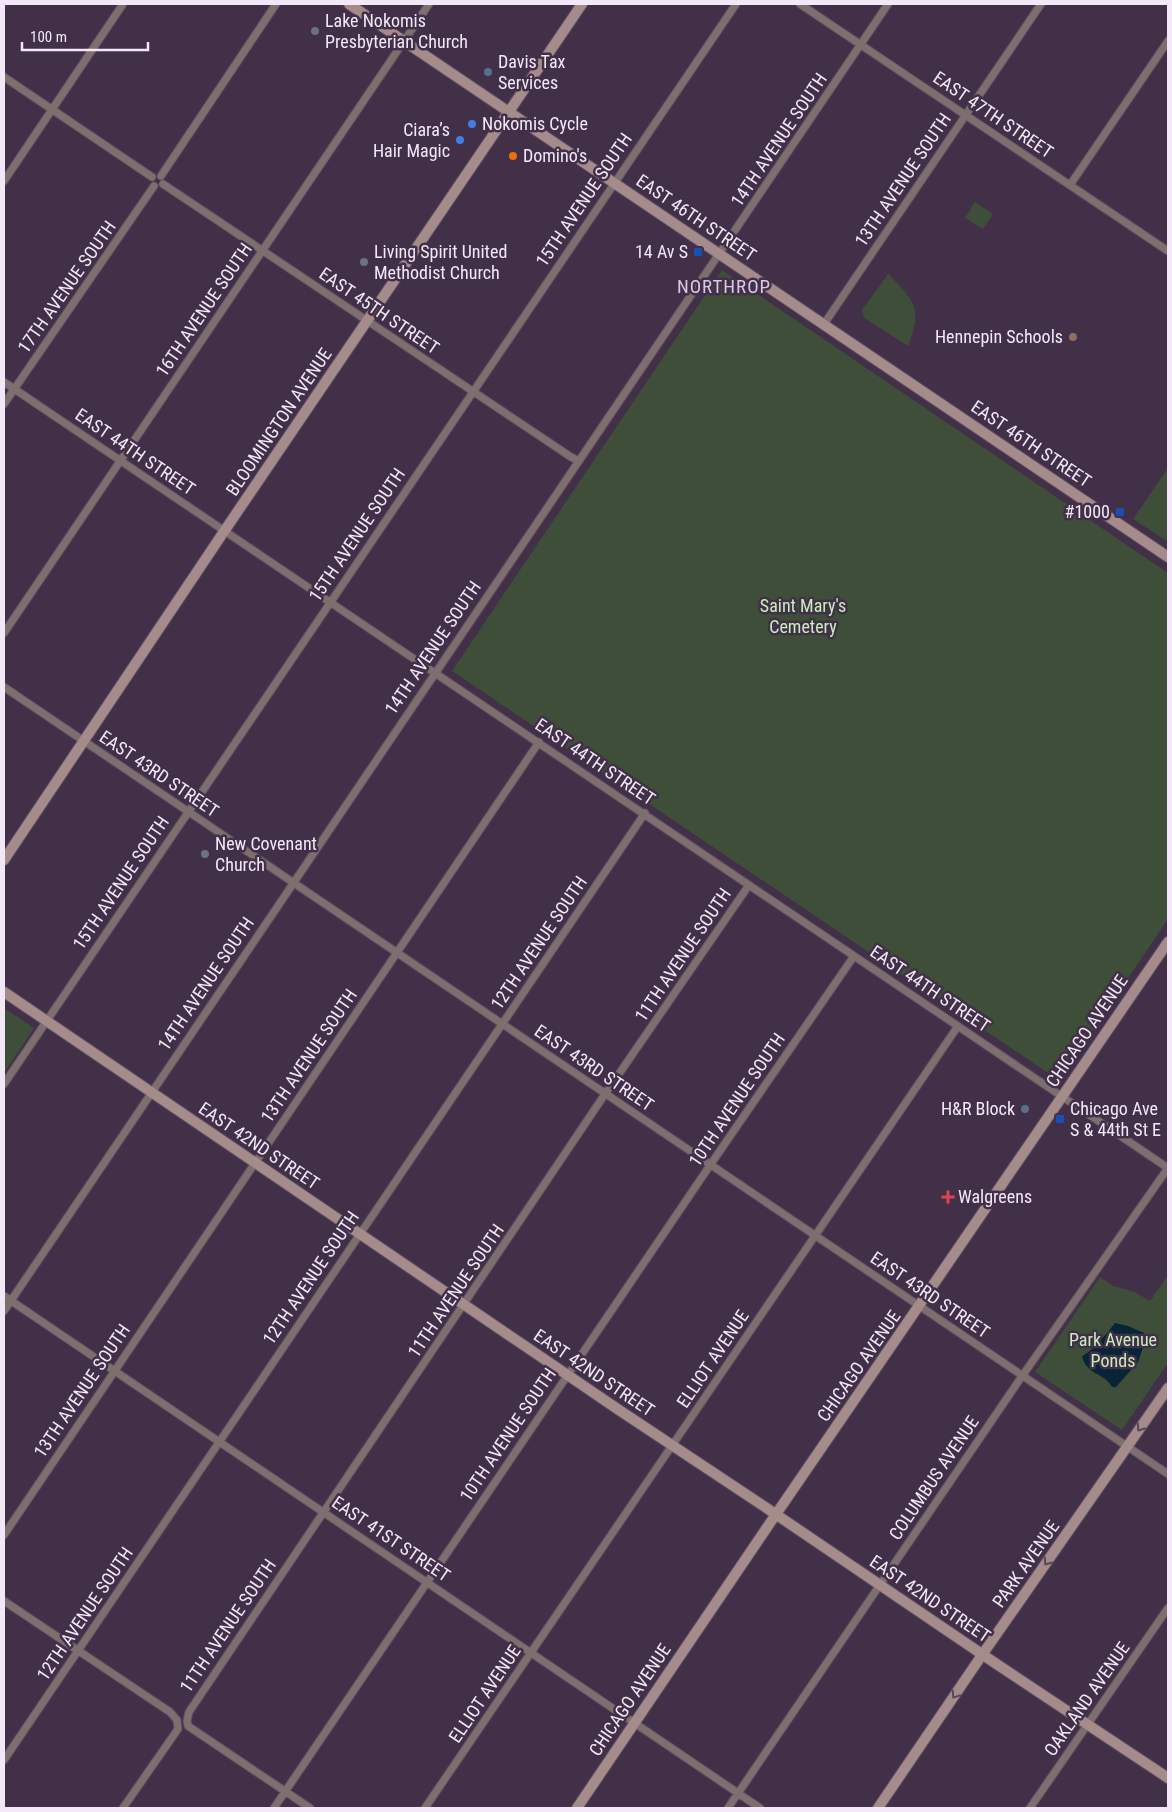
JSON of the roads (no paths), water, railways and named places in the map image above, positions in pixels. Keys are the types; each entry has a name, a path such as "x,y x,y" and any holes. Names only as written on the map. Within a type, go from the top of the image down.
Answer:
{"street":[{"path":"4,181 123,4"},
{"path":"161,176 276,4"},
{"name":"16TH AVENUE SOUTH","path":"4,633 429,4"},
{"name":"BLOOMINGTON AVENUE","path":"4,860 225,530 582,4"},
{"name":"15TH AVENUE SOUTH","path":"4,1084 736,4"},
{"name":"EAST 47TH STREET","path":"800,4 1168,251"},
{"name":"14TH AVENUE SOUTH","path":"4,1311 888,4"},
{"name":"13TH AVENUE SOUTH","path":"824,324 1041,4"},
{"name":"EAST 46TH STREET","path":"349,5 1168,557"},
{"path":"1070,185 1168,41"},
{"path":"4,77 152,177"},
{"path":"152,177 156,175 161,176"},
{"path":"152,177 151,181 154,186 158,187 163,184 161,176"},
{"name":"EAST 45TH STREET","path":"163,184 472,392 570,457 579,461"},
{"name":"17TH AVENUE SOUTH","path":"4,404 154,186"},
{"name":"EAST 44TH STREET","path":"4,382 1168,1168"},
{"name":"EAST 43RD STREET","path":"4,687 1168,1474"},
{"name":"13TH AVENUE SOUTH","path":"4,1535 539,742"},
{"name":"12TH AVENUE SOUTH","path":"4,1760 644,813"},
{"name":"11TH AVENUE SOUTH","path":"285,1792 188,1726 188,1714 606,1093 750,884"},
{"name":"CHICAGO AVENUE","path":"577,1808 1168,942"},
{"name":"10TH AVENUE SOUTH","path":"274,1808 710,1164 854,956"},
{"name":"EAST 42ND STREET","path":"4,992 982,1655 1168,1778"},
{"name":"ELLIOT AVENUE","path":"425,1808 958,1026"},
{"name":"COLUMBUS AVENUE","path":"728,1808 1023,1376 1168,1168"},
{"name":"EAST 41ST STREET","path":"4,1296 760,1808"},
{"name":"PARK AVENUE","path":"878,1808 1168,1388"},
{"path":"4,1601 170,1712 177,1720 178,1729 123,1808"},
{"name":"OAKLAND AVENUE","path":"1030,1808 1168,1608"},
{"path":"285,1792 310,1808"}],"water":[{"path":"1115,1323 1144,1333 1146,1339 1138,1362 1116,1387 1112,1387 1109,1382 1087,1367 1082,1356 1104,1337"}],"place":[{"name":"Lake Nokomis Presbyterian Church","path":"315,31"},
{"name":"Davis Tax Services","path":"488,72"},
{"name":"Nokomis Cycle","path":"472,124"},
{"name":"Ciara’s Hair Magic","path":"460,140"},
{"name":"Domino's","path":"513,156"},
{"name":"14 Av S","path":"698,252"},
{"name":"Living Spirit United Methodist Church","path":"364,262"},
{"name":"Hennepin Schools","path":"1073,337"},
{"name":"#1000","path":"1120,512"},
{"name":"New Covenant Church","path":"205,854"},
{"name":"H&R Block","path":"1025,1109"},
{"name":"Chicago Ave S & 44th St E","path":"1060,1119"},
{"name":"Walgreens","path":"948,1197"}],"district":[{"name":"NORTHROP","path":"724,286"}],"park label":[{"name":"Saint Mary's Cemetery","path":"803,616"},
{"name":"Park Avenue Ponds","path":"1113,1350"}]}
